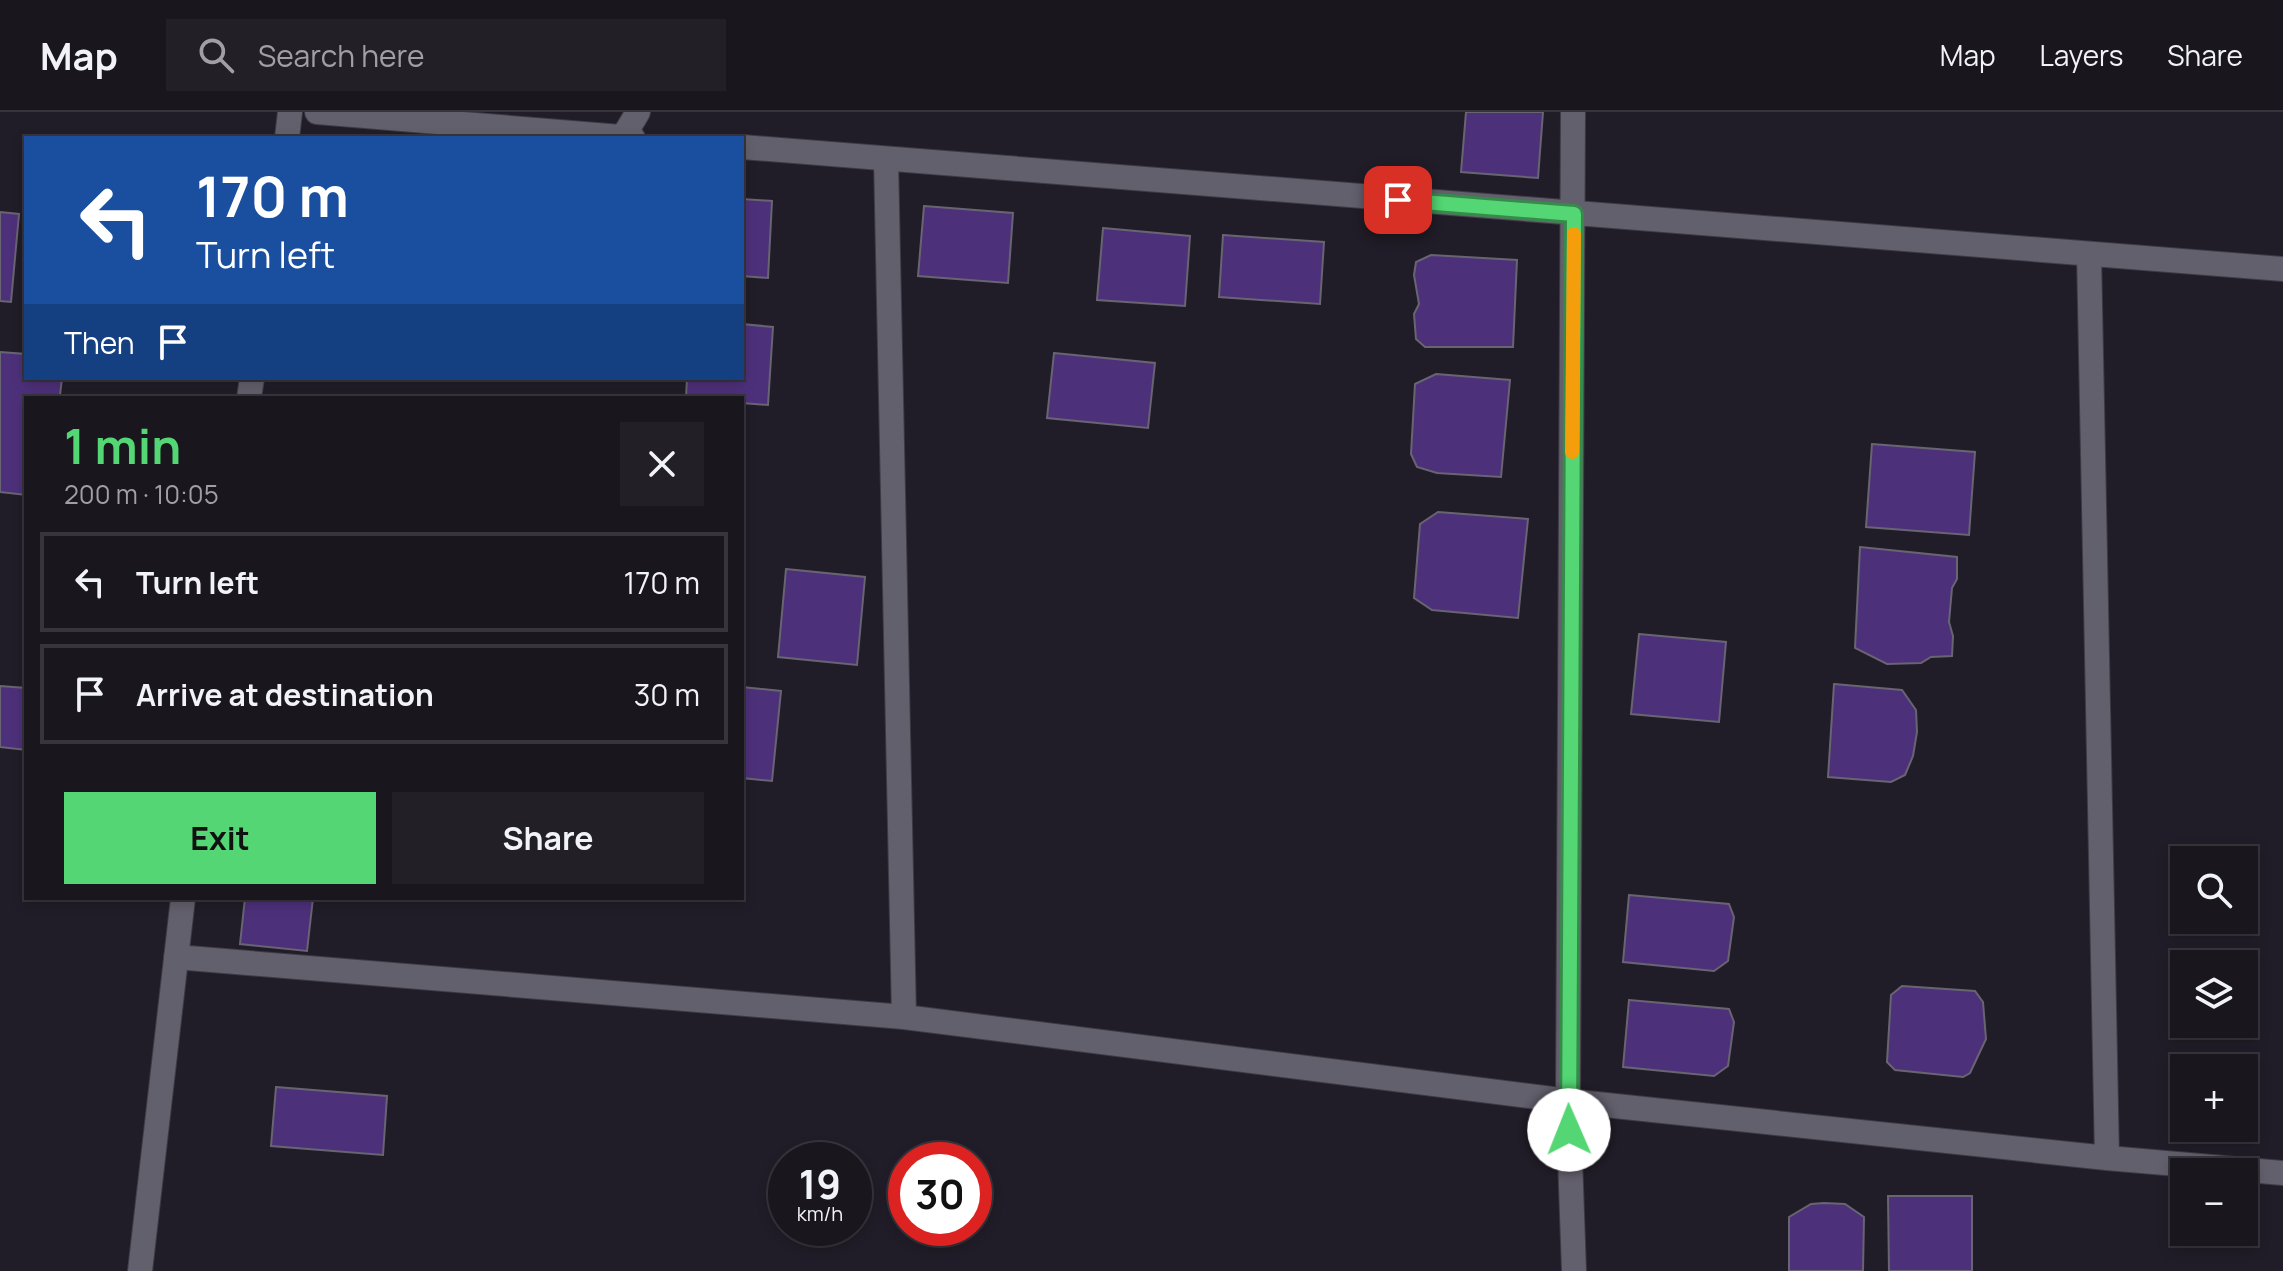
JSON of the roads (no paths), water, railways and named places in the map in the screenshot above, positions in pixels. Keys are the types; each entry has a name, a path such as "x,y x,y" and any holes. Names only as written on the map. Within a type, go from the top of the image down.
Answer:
{"street":[{"path":"287,136 290,112"},
{"path":"317,112 611,136"},
{"path":"624,136 638,112"},
{"path":"1573,112 1568,1101 1574,1271"},
{"path":"744,147 2283,269"},
{"path":"886,159 904,1017"},
{"path":"2089,254 2107,1158"},
{"path":"140,1271 183,900"},
{"path":"176,957 904,1017 1568,1101 2107,1158 2283,1173"}]}
